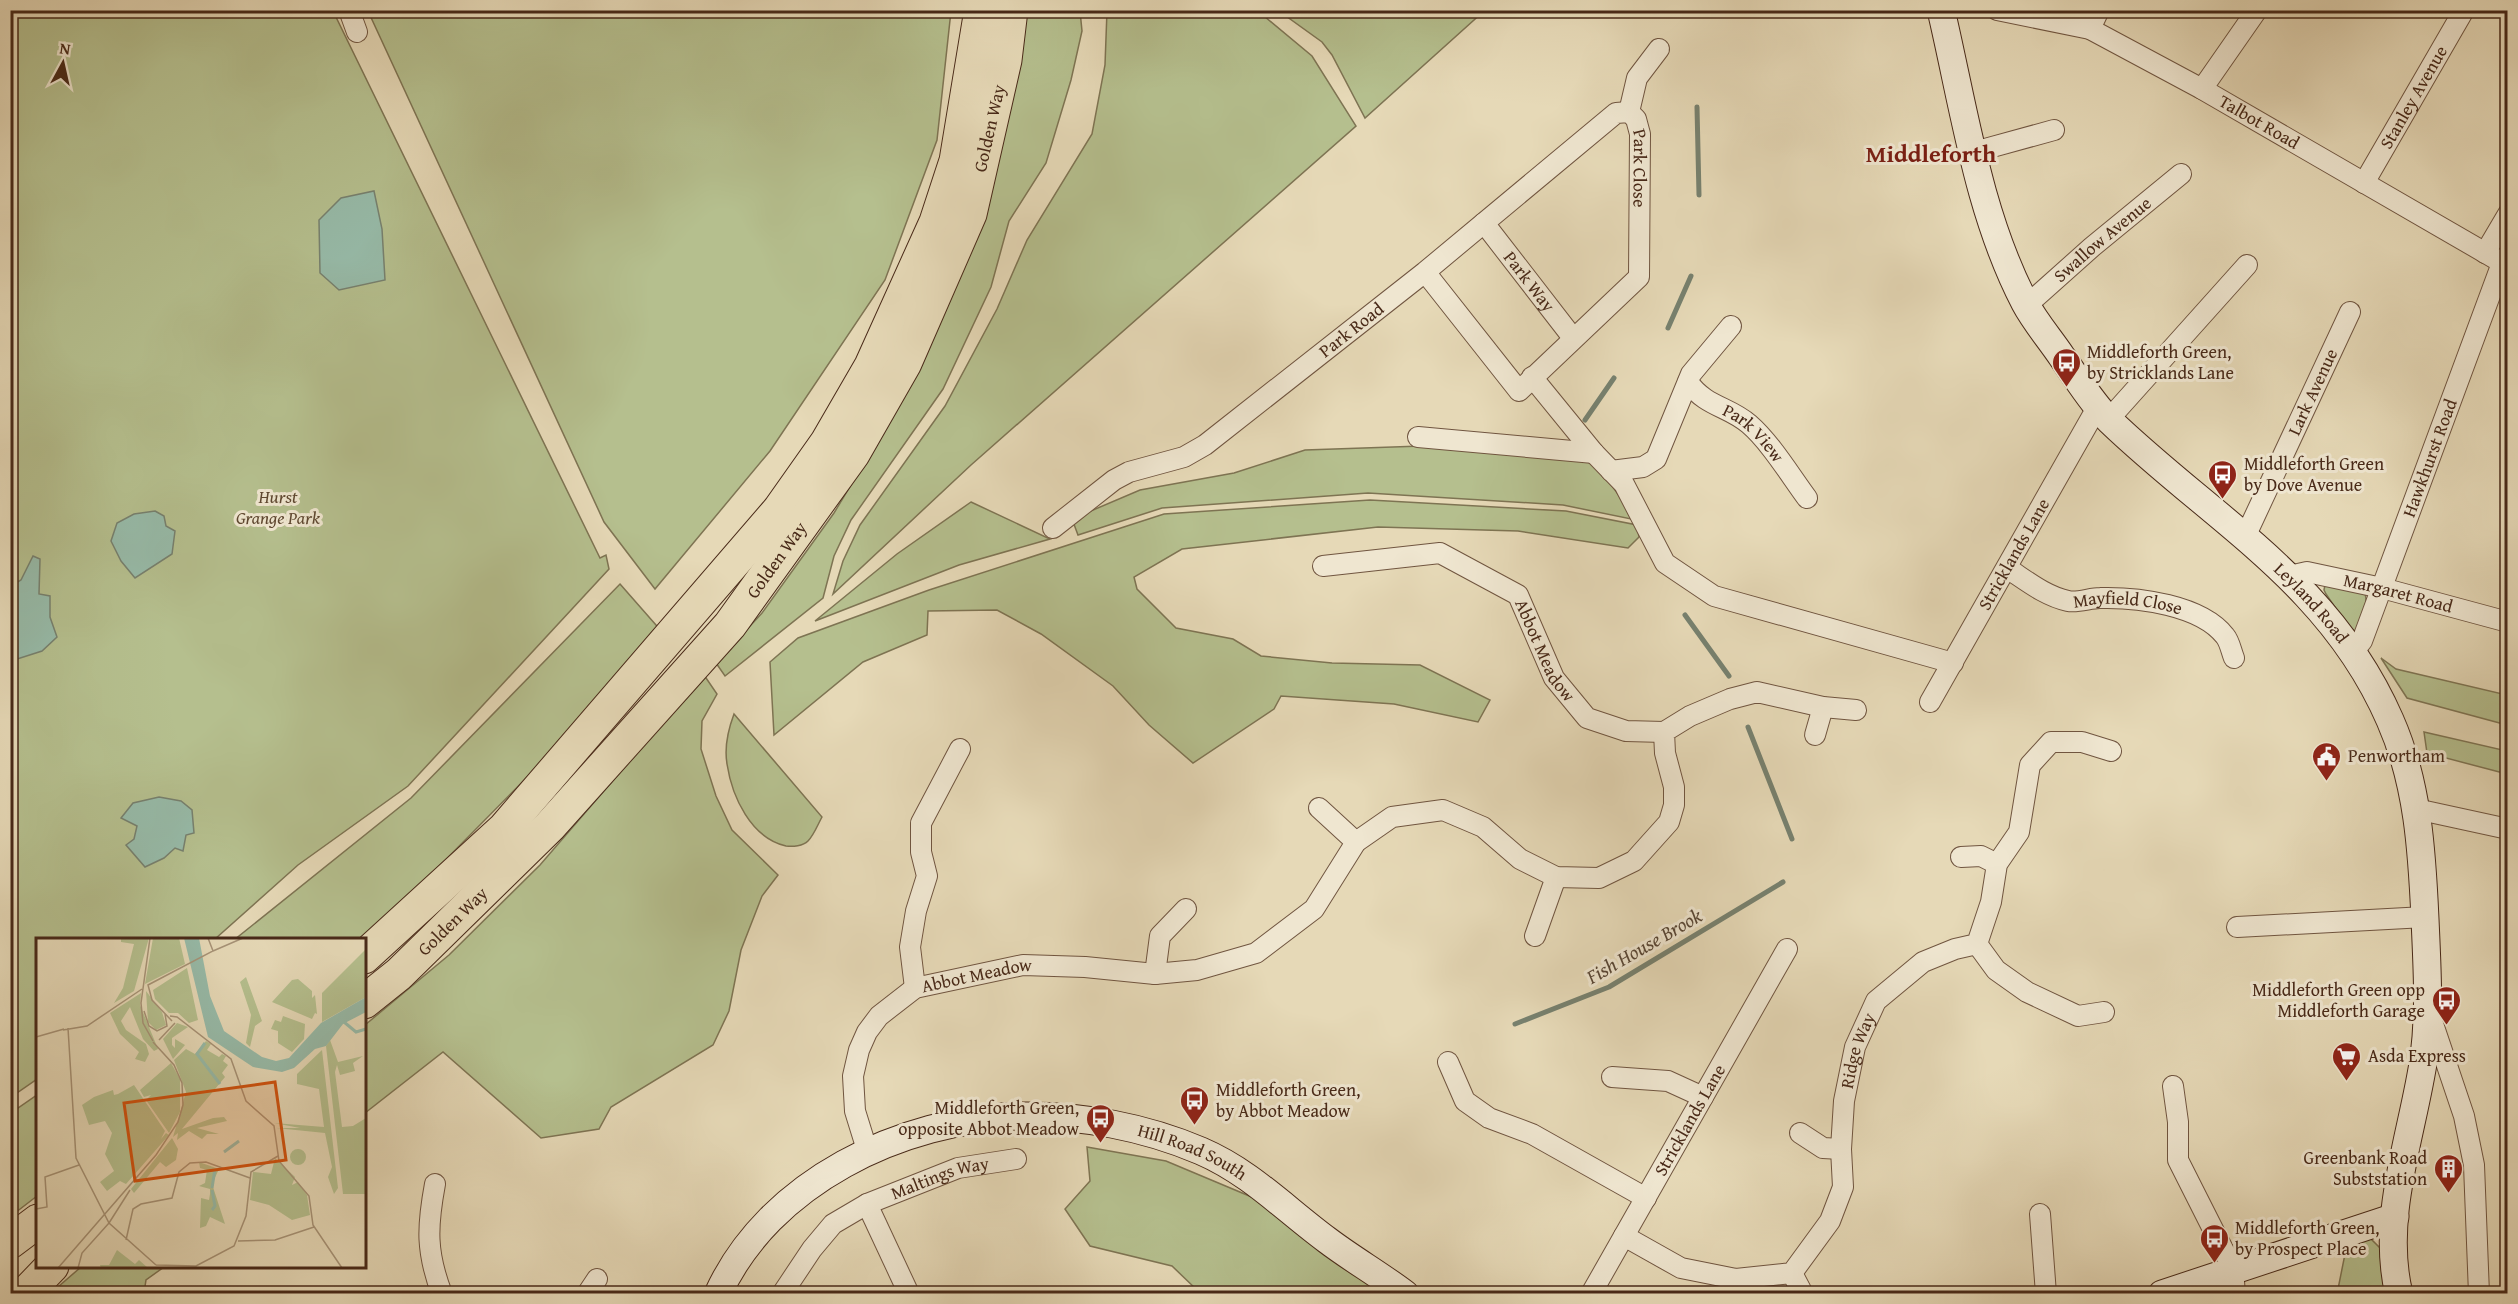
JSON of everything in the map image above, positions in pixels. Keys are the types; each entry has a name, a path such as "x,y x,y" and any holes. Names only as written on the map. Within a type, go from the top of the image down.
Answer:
{"highway":[{"name":"Golden Way","path":"366,955 504,829 780,510 827,442 871,366 936,222 956,161 981,10"},
{"name":"Golden Way","path":"366,1000 399,974 550,826 730,625 853,454 905,363 970,214 1005,60 1011,10"},
{"path":"10,1242 36,1222"},
{"path":"10,1290 37,1268"},
{"path":"25,1293 50,1268"}],"main road":[{"name":"Leyland Road","path":"1941,10 1989,216 2027,305 2103,412 2303,589 2354,651 2391,722 2416,809 2425,917 2428,1010 2424,1057 2395,1217 2394,1266 2399,1293"},
{"name":"Hill Road South","path":"718,1293 742,1253 775,1213 802,1189 868,1153 930,1131 1020,1116 1082,1119 1144,1131 1203,1151 1258,1183 1327,1240 1406,1293"},
{"path":"2162,1293 2234,1281 2395,1217"}],"street":[{"path":"349,10 357,32"},
{"name":"Talbot Road","path":"1997,10 2090,29 2202,90 2498,261"},
{"path":"2090,29 2099,10"},
{"path":"2202,90 2258,10"},
{"name":"Stanley Avenue","path":"2364,183 2464,10"},
{"path":"1629,112 1637,78 1659,49"},
{"name":"Park Close","path":"1448,252 1616,113 1629,112 1636,119 1640,134 1639,277 1532,377"},
{"path":"1974,152 2054,130"},
{"name":"Swallow Avenue","path":"2027,305 2092,247 2181,174"},
{"name":"Hawkhurst Road","path":"2354,651 2362,641 2382,588 2498,261 2508,214"},
{"name":"Park Way","path":"1484,223 1573,339"},
{"name":"Park Road","path":"1053,528 1114,480 1129,472 1184,457 1204,445 1448,252"},
{"name":"Stricklands Lane","path":"1930,702 2007,568 2103,412 2247,265"},
{"path":"1425,272 1519,391 1532,377 1594,453 1624,484 1665,563 1714,596 1953,663"},
{"name":"Lark Avenue","path":"2245,537 2350,312"},
{"path":"1611,471 1643,466 1656,459 1698,363 1731,326"},
{"name":"Park View","path":"1688,382 1709,404 1740,417 1752,427 1807,498"},
{"path":"1418,437 1594,453"},
{"name":"Abbot Meadow","path":"868,1153 855,1111 854,1076 859,1050 867,1032 879,1016 915,988 1023,965 1085,967 1155,974 1197,970 1256,953 1314,909 1356,842 1392,817 1443,810 1483,827 1520,859 1556,876 1599,878 1634,861 1669,822 1674,805 1674,788 1665,753 1664,732 1626,731 1587,718 1554,678 1518,595 1440,553 1323,566"},
{"name":"Mayfield Close","path":"2007,568 2045,593 2071,602 2097,598 2137,598 2186,611 2212,622 2227,638 2234,658"},
{"name":"Margaret Road","path":"2289,576 2307,572 2382,588 2508,622"},
{"path":"1664,732 1690,716 1720,703 1757,693 1856,710"},
{"path":"1815,735 1823,706"},
{"path":"2104,1012 2078,1016 2027,992 1996,970 1977,944 1991,902 1997,864 2019,832 2030,765 2051,742 2082,742 2111,751"},
{"path":"915,988 910,947 916,911 927,876 921,852 921,822 960,749"},
{"path":"1319,808 1356,842"},
{"path":"2416,809 2508,829"},
{"path":"1961,857 1981,856 1997,864"},
{"path":"1535,936 1556,876"},
{"path":"1155,974 1160,936 1186,909"},
{"path":"2237,927 2425,917"},
{"name":"Ridge Way","path":"1792,1273 1830,1221 1843,1187 1841,1149 1844,1101 1855,1047 1876,1001 1923,962 1956,949 1977,944"},
{"name":"Stricklands Lane","path":"1591,1293 1787,949"},
{"path":"2428,1010 2464,1116 2475,1164 2480,1293"},
{"path":"1448,1062 1465,1101 1489,1118 1532,1134 1646,1197"},
{"path":"1612,1077 1668,1081 1703,1098"},
{"path":"2173,1086 2178,1122 2178,1160 2234,1281"},
{"path":"1800,1133 1823,1148 1841,1149"},
{"name":"Maltings Way","path":"782,1293 812,1249 834,1224 867,1204 958,1168 1016,1159"},
{"path":"435,1184 427,1225 429,1251 442,1293"},
{"name":"Maltings Way","path":"867,1204 909,1293"},
{"path":"2040,1214 2046,1293"},
{"path":"1624,1236 1681,1268 1736,1279 1792,1273 1803,1293"}],"green space":[{"name":"Hurst Grange Park","path":"11,11 333,11 600,558 606,555 609,569 408,786 298,865 216,938 36,938 36,1080 11,1097"},
{"path":"368,11 951,11 937,140 885,280 770,451 655,589 604,522"},
{"path":"1027,11 1080,11 1082,31 1071,80 1046,163 1009,221 991,287 943,389 851,520 834,556 823,598 725,676 716,663 762,613 834,513 903,399"},
{"path":"1107,11 1258,11 1312,56 1356,126 971,465 833,594 843,561 860,525 945,406 997,309 1027,240 1092,134 1105,65"},
{"path":"1279,11 1484,11 1365,118 1332,55 1322,42"},
{"path":"1422,446 1594,460 1636,520 1563,505 1368,493 1162,508 1078,535 1072,519 1140,490 1234,473 1305,450"},
{"path":"1370,500 1566,511 1637,525 1639,537 1628,548 1518,531 1378,527 1182,549 1134,577 1137,589 1176,628 1233,639 1261,656 1332,663 1420,665 1490,700 1478,722 1394,704 1281,696 1274,709 1193,763 1149,725 1113,686 1041,634 997,610 928,611 927,635 863,662 774,735 770,662 798,638 929,590 1164,514"},
{"path":"971,502 1050,539 959,565 815,621 897,554"},
{"path":"620,584 663,633 545,759 403,903 360,938 236,938 411,798"},
{"path":"2325,585 2365,593 2364,613 2355,631 2349,628 2326,594"},
{"path":"2381,658 2396,669 2507,695 2507,725 2407,698"},
{"path":"704,675 717,694 702,721 701,749 716,796 732,830 778,875 762,896 741,950 729,1011 713,1045 611,1107 599,1129 541,1138 443,1052 366,1112 366,1024 449,955 540,865"},
{"path":"734,714 822,817 806,843 786,846 774,842 753,825 745,814 733,790 726,757 727,738"},
{"path":"2424,732 2507,751 2507,774 2427,753"},
{"path":"36,1096 36,1197 11,1216 11,1113"},
{"path":"1087,1147 1166,1161 1266,1203 1391,1293 1197,1293 1197,1290 1172,1266 1090,1246 1065,1209 1090,1181"},
{"path":"2370,1238 2380,1248 2391,1293 2337,1294 2347,1244"},
{"path":"80,1268 163,1268 146,1280 144,1293 51,1293"}],"shaded area":[{"path":"374,191 382,229 385,280 339,290 320,273 319,220 341,198"},
{"path":"155,511 164,516 166,526 175,531 172,554 135,578 121,561 111,541 117,523 134,514"},
{"path":"33,556 40,559 39,594 50,596 50,617 57,637 42,651 11,661 11,586 21,580"},
{"path":"159,797 181,801 192,810 194,833 186,835 183,851 175,848 164,858 145,867 126,845 134,839 137,826 121,818 133,803"}],"waterway":[{"name":"Fish House Brook","path":"1697,107 1699,195"},
{"name":"Fish House Brook","path":"1668,328 1691,276"},
{"name":"Fish House Brook","path":"1585,420 1614,378"},
{"name":"Fish House Brook","path":"1685,615 1729,676"},
{"name":"Fish House Brook","path":"1748,727 1792,839"},
{"name":"Fish House Brook","path":"1515,1024 1609,987 1783,882"}],"place":[{"name":"Middleforth Green, by Stricklands Lane","path":"2066,388"},
{"name":"Middleforth Green by Dove Avenue","path":"2223,500"},
{"name":"Penwortham","path":"2327,782"},
{"name":"Middleforth Green opp Middleforth Garage","path":"2446,1026"},
{"name":"Asda Express","path":"2347,1082"},
{"name":"Middleforth Green, by Abbot Meadow","path":"1195,1126"},
{"name":"Middleforth Green, opposite Abbot Meadow","path":"1100,1144"},
{"name":"Greenbank Road Subststation","path":"2448,1194"},
{"name":"Middleforth Green, by Prospect Place","path":"2214,1264"}],"district":[{"name":"Middleforth","path":"1931,154"}]}
